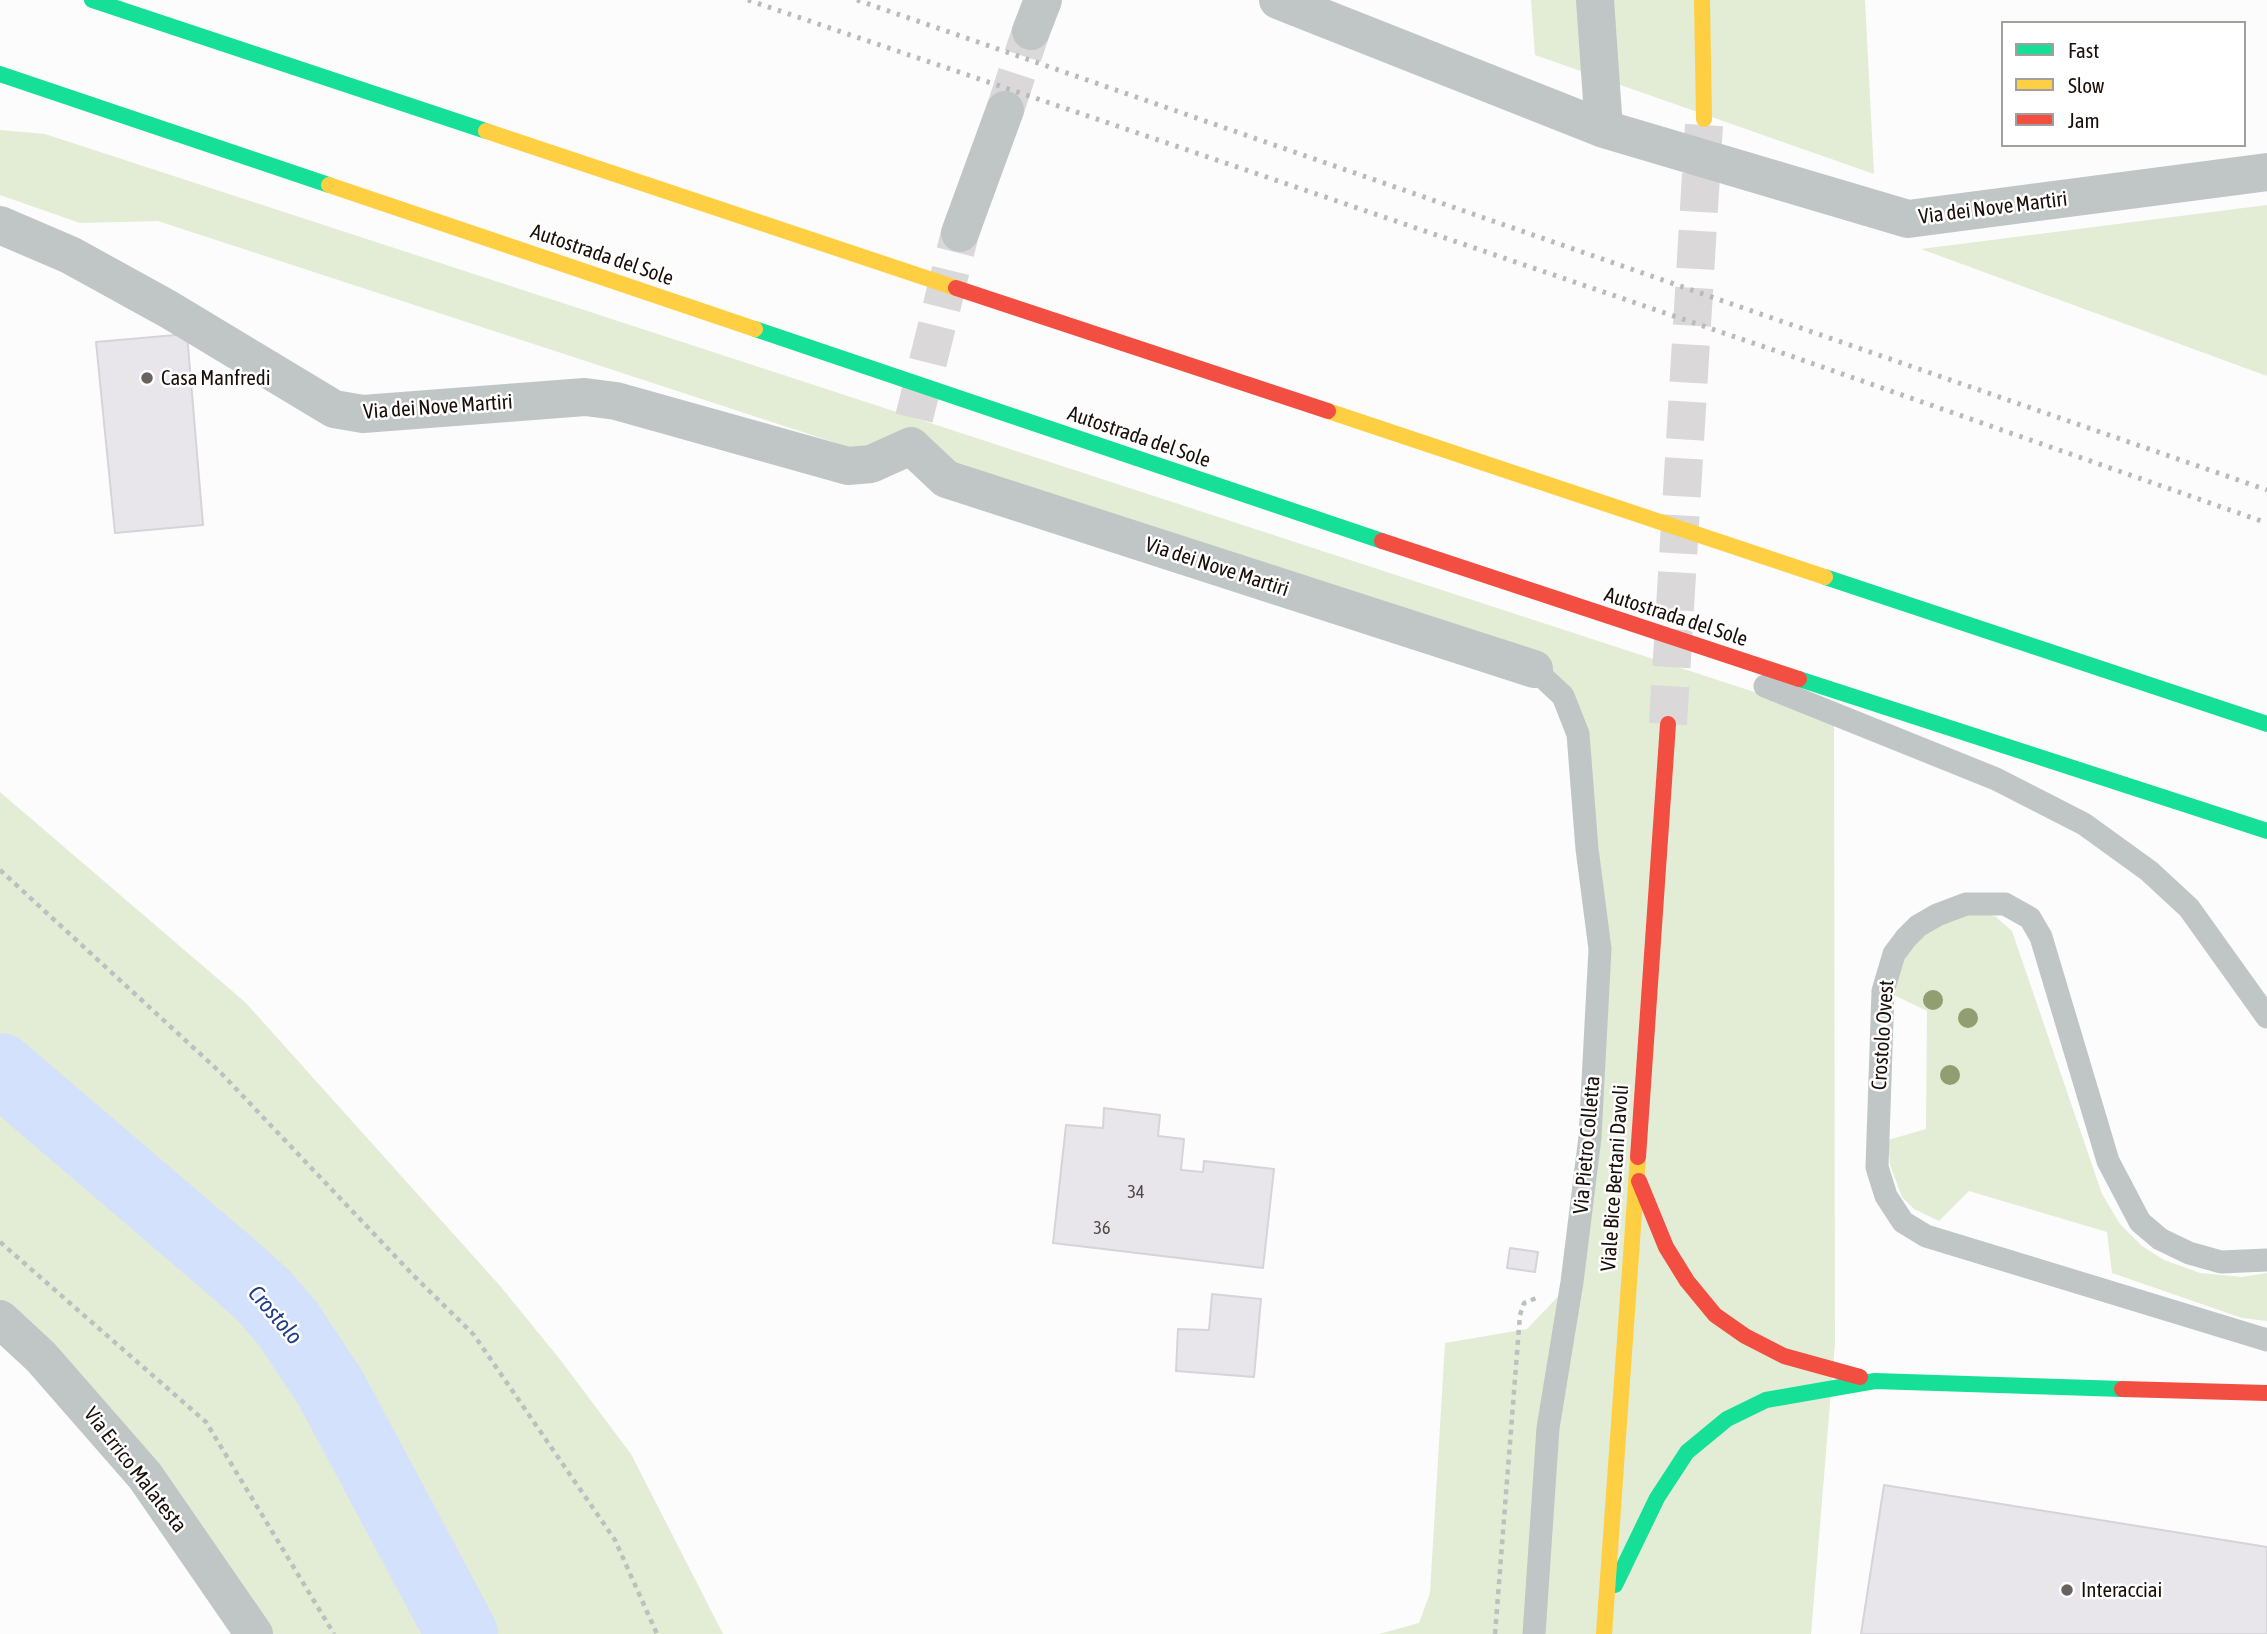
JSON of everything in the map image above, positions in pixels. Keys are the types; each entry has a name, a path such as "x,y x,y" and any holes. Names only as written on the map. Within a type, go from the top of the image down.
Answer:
{"highway":[{"path":"92,0 2267,724"},
{"path":"1702,0 1704,120"},
{"name":"Autostrada del Sole","path":"0,74 1532,592 2267,831"},
{"name":"Viale Bice Bertani Davoli","path":"1604,1634 1668,724"},
{"path":"1636,1172 1666,1247 1687,1281 1715,1315 1745,1336 1784,1356 1875,1381"},
{"path":"1592,1634 1664,1485 1687,1452 1709,1431 1741,1410 1766,1400 1875,1381 2267,1393"}],"street":[{"name":"Via dei Nove Martiri","path":"1278,0 1604,129 1908,219 2267,172"},
{"path":"1595,0 1604,129"},
{"path":"960,233 1005,110"},
{"name":"Via dei Nove Martiri","path":"0,225 70,256 168,309 334,409 363,414 585,397 616,401 848,466 871,464 912,432 946,480 1534,669"},
{"name":"Via Errico Malatesta","path":"0,1319 41,1357 145,1476 254,1634"}],"lane":[{"path":"1532,592 1996,779 2084,824 2149,871 2189,908 2267,1017"},
{"name":"Via Pietro Colletta","path":"1534,669 1563,696 1578,734 1587,849 1600,949 1590,1137 1572,1282 1548,1428 1534,1634"},
{"name":"Crostolo Ovest","path":"2267,1260 2221,1262 2189,1253 2160,1239 2140,1222 2108,1161 2041,937 2030,918 2005,904 1966,904 1927,920 1906,938 1894,954 1883,990 1877,1167 1886,1196 1903,1222 1926,1236 2267,1340"}],"path":[{"path":"0,870 221,1073 413,1275 474,1335 615,1540 657,1634"},
{"path":"0,1242 206,1422 334,1634"}],"green space":[{"path":"1531,0 1865,0 1874,174 1535,55"},
{"path":"0,130 45,134 1834,718 1835,1343 1811,1634 1379,1634 1419,1623 1430,1593 1445,1343 1527,1329 1572,1282 1600,949 1563,696 946,479 158,221 80,223 0,195"},
{"path":"2267,205 2267,376 1921,249"},
{"path":"0,792 245,1002 501,1287 631,1454 723,1634 263,1634 0,1312"},
{"path":"1978,911 1996,917 2012,931 2102,1194 2120,1224 2142,1246 2164,1260 2200,1273 2242,1277 2267,1273 2267,1321 2242,1318 2112,1273 2107,1232 1969,1191 1939,1221 1914,1209 1902,1197 1890,1165 1888,1140 1926,1129 1927,1011 1892,994 1903,956 1915,941 1934,927"}],"building":[{"path":"187,334 203,525 115,533 96,342"},
{"path":"1104,1108 1160,1115 1158,1136 1184,1139 1181,1170 1203,1172 1204,1161 1274,1169 1263,1268 1053,1243 1066,1125 1103,1128"},
{"path":"1510,1248 1538,1252 1535,1272 1507,1268"},
{"path":"1212,1294 1261,1299 1254,1377 1176,1371 1178,1329 1209,1330"},
{"name":"Interacciai","path":"1884,1485 2267,1547 2267,1634 1861,1634"}],"waterway":[{"name":"Crostolo","path":"0,1069 235,1270 263,1295 288,1324 331,1389 462,1634"}],"tunnel":[{"path":"1005,110 1031,31"},
{"path":"1668,724 1704,125"},
{"path":"914,418 960,233"}],"railway":[{"path":"748,0 1791,356 2267,523"},
{"path":"857,0 2267,490"}],"traffic: fast":[{"path":"92,0 486,131"},
{"path":"0,74 329,185"},
{"path":"755,329 1382,541"},
{"path":"1825,577 2267,724"},
{"path":"1799,679 2267,831"},
{"path":"1615,1585 1657,1498 1687,1452 1727,1419 1766,1400 1875,1381 2122,1389"}],"traffic: slow":[{"path":"1702,0 1704,119"},
{"path":"486,131 956,288"},
{"path":"329,185 755,329"},
{"path":"1328,411 1825,577"},
{"path":"1604,1634 1638,1157"}],"traffic: jam":[{"path":"956,288 1328,411"},
{"path":"1382,541 1799,679"},
{"path":"1638,1157 1668,724"},
{"path":"1639,1181 1666,1247 1687,1281 1715,1315 1745,1336 1784,1356 1860,1377"},
{"path":"2122,1389 2267,1393"}],"place":[{"name":"Casa Manfredi","path":"147,378"},
{"name":"Interacciai","path":"2067,1590"}]}
